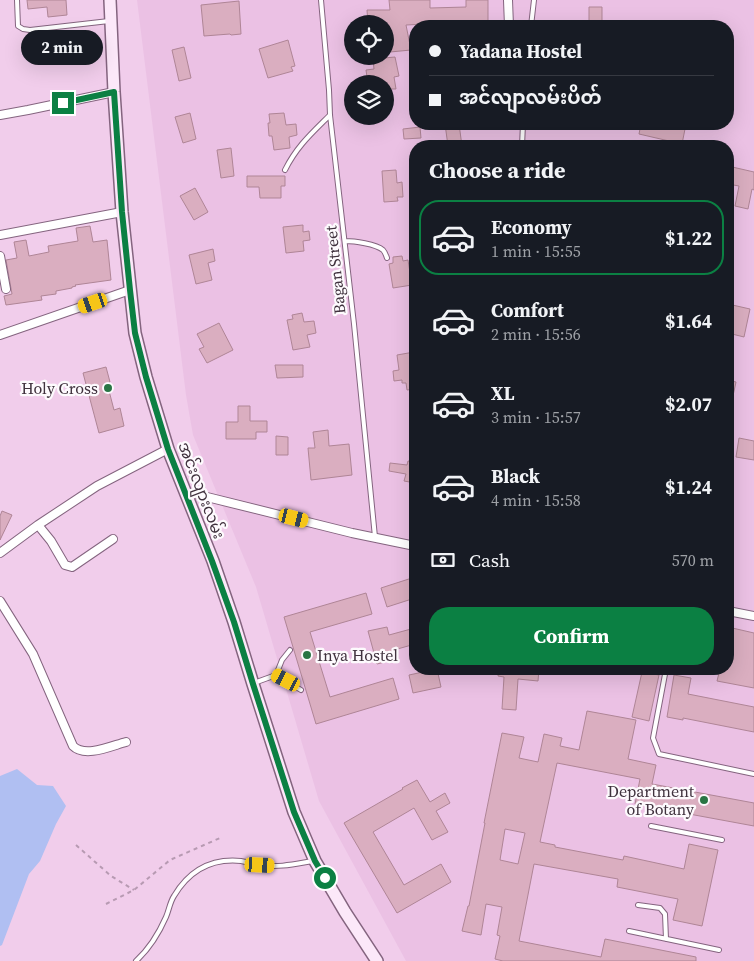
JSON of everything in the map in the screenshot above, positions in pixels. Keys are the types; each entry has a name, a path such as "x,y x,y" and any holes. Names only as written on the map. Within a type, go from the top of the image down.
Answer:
{"main road":[{"name":"အင်းလျားလမ်း","path":"110,0 122,212 130,290 138,342 146,377 168,449 234,622 294,812 315,861 344,912 377,961"}],"street":[{"path":"508,0 509,20"},
{"path":"0,115 114,92"},
{"path":"0,235 122,212"},
{"path":"0,256 6,289"},
{"path":"0,335 130,290"},
{"path":"0,553 97,486 168,449"},
{"path":"199,495 409,545"},
{"path":"38,525 51,541 65,565 72,567 114,539"},
{"path":"0,601 33,654 73,746 77,750 87,752 126,742"},
{"path":"734,612 754,616"}],"lane":[{"path":"17,0 18,26 23,29 30,30 111,21"},
{"name":"Bagan Street","path":"321,0 330,114 345,241 374,537"},
{"path":"532,20 534,0"},
{"path":"285,170 299,146 330,114"},
{"path":"345,241 356,241 372,245 382,250 387,258"},
{"path":"184,491 199,495"},
{"path":"253,684 276,675 282,660 290,650"},
{"path":"276,675 301,690"},
{"path":"665,675 653,738 659,754 754,774"},
{"path":"651,826 722,840"},
{"path":"136,961 154,940 166,917 173,897 184,880 196,871 209,864 226,861 282,866 315,861"},
{"path":"638,905 660,908 664,914 666,938"},
{"path":"629,931 719,950"}],"path":[{"path":"106,904 134,890 170,860 220,838"},
{"path":"76,845 111,876 134,890"}],"shaded area":[{"path":"137,0 754,0 754,961 406,961 319,801 256,587 193,435 186,395"}],"water":[{"path":"17,769 37,785 53,786 66,806 40,861 29,874 0,946 0,776"}],"building":[{"path":"27,0 66,0 67,15 48,17 47,7 28,9"},
{"path":"389,0 430,0 430,8 466,7 466,0 488,0 488,20 409,20 409,25 406,25 409,50 394,52 394,15 367,15 367,10 390,10"},
{"path":"239,1 241,34 204,36 201,5"},
{"path":"589,7 602,7 602,20 589,20"},
{"path":"288,40 295,66 291,67 293,71 268,78 259,49"},
{"path":"184,47 191,78 179,81 172,50"},
{"path":"394,57 399,76 367,75 366,70 374,69 374,65 394,65"},
{"path":"190,113 196,139 183,143 175,117"},
{"path":"284,113 286,125 296,124 297,135 289,137 290,148 274,150 272,136 269,136 269,114"},
{"path":"403,129 420,130 421,138 404,139"},
{"path":"446,130 460,130 461,140 447,140"},
{"path":"640,130 685,130 683,140 665,140 639,134"},
{"path":"231,148 234,176 221,178 217,150"},
{"path":"734,167 754,172 754,190 752,189 748,209 735,206 739,186 734,185"},
{"path":"396,170 397,183 402,182 403,197 397,197 398,201 384,202 382,171"},
{"path":"247,176 285,176 285,186 281,186 281,198 260,198 259,187 247,187"},
{"path":"195,188 208,212 194,220 180,196"},
{"path":"303,225 303,232 309,231 310,240 303,241 304,251 286,253 283,227"},
{"path":"90,226 93,242 107,240 111,280 75,285 72,288 56,291 56,294 41,296 42,300 6,305 4,296 12,294 6,260 17,258 14,242 26,240 29,256 49,252 48,246 78,241 76,228"},
{"path":"213,249 215,261 208,263 212,280 196,284 189,255"},
{"path":"402,256 403,261 408,260 409,285 393,288 389,264 393,263 393,257"},
{"path":"734,305 750,309 744,337 734,334"},
{"path":"302,313 304,322 314,321 316,333 307,335 310,347 293,350 287,320 293,319 292,315"},
{"path":"219,323 233,350 207,363 199,349 204,347 197,334"},
{"path":"409,353 409,390 407,390 406,383 402,383 402,380 394,381 393,371 399,370 397,355"},
{"path":"275,365 303,365 303,377 277,378"},
{"path":"106,367 110,382 107,383 114,410 120,408 124,426 99,433 83,373"},
{"path":"238,406 250,406 250,421 267,421 267,432 256,432 256,439 226,439 226,422 238,422"},
{"path":"328,430 329,446 349,444 352,475 311,480 308,448 315,448 313,432"},
{"path":"276,436 288,437 288,455 276,455"},
{"path":"739,438 754,441 754,460 736,457"},
{"path":"409,461 409,482 404,481 406,474 389,471 390,463 407,465"},
{"path":"2,511 12,515 0,540 0,516"},
{"path":"409,579 409,600 387,607 381,588"},
{"name":"Inya Hostel","path":"366,593 372,614 310,632 330,697 393,678 399,699 316,724 284,617"},
{"path":"387,627 389,635 409,630 409,646 394,650 396,659 377,664 368,631"},
{"path":"734,628 754,633 754,688 717,681 718,675 734,675"},
{"path":"409,675 438,675 441,687 413,693"},
{"path":"538,675 538,681 518,679 516,710 502,709 504,677 498,676"},
{"path":"641,675 659,675 649,721 632,717"},
{"path":"674,675 691,678 688,694 754,707 754,732 683,718 683,720 667,717"},
{"path":"587,711 636,720 628,759 656,765 652,784 754,803 754,826 635,804 640,779 557,763 540,842 555,845 555,847 623,860 624,856 684,869 689,844 718,850 702,926 673,920 678,899 617,887 618,879 534,864 519,941 601,957 605,939 696,957 696,961 503,961 495,959 500,936 497,935 502,907 486,904 481,935 462,931 469,906 502,733 524,737 519,758 538,762 544,734 562,738 560,746 579,750","holes":["505,829 525,833 518,864 500,860"]},
{"path":"417,780 430,802 445,793 450,803 436,811 448,832 432,840 414,808 373,832 404,885 441,864 451,882 397,913 344,823"}],"place":[{"name":"Holy Cross","path":"108,388"},
{"name":"Inya Hostel","path":"307,655"},
{"name":"Department of Botany","path":"704,800"}],"route":[{"path":"63,103 114,92 122,212 130,290 135,333 146,377 168,449 234,622 294,812 315,861 325,878"}]}
